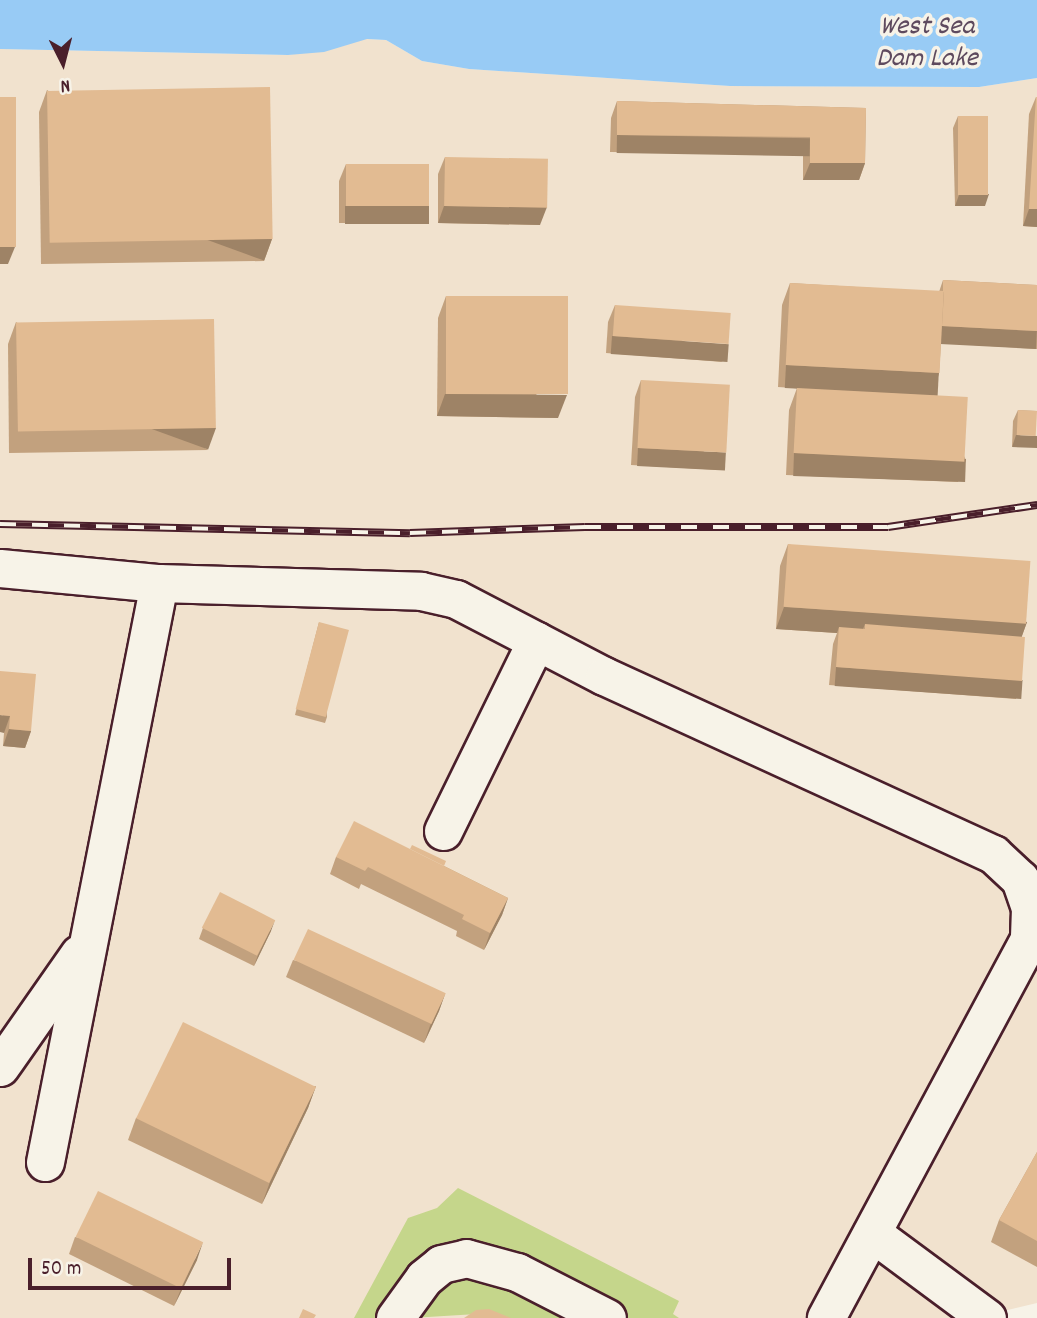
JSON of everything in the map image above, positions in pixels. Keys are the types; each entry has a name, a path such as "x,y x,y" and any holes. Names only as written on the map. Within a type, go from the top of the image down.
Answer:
{"street":[{"path":"0,568 159,583 421,591 456,599 536,641 993,854 1020,879 1030,908 1029,939 826,1318"},
{"path":"45,1162 159,583"},
{"path":"443,831 536,641"},
{"path":"0,1067 88,942"},
{"path":"872,1233 987,1318"},
{"path":"396,1318 432,1271 441,1264 466,1258 517,1272 607,1318"}],"shaded area":[{"path":"366,39 386,40 422,61 469,69 730,86 979,87 1037,78 1037,1303 975,1318 0,1318 0,49 288,55"}],"green space":[{"path":"458,1188 679,1301 673,1314 679,1318 620,1318 469,1253 388,1318 354,1318 408,1218 437,1208"},
{"path":"469,1274 594,1318 497,1318 477,1314 411,1318 450,1278"}],"water":[{"name":"West Sea Dam Lake","path":"0,0 1037,0 1037,78 979,87 730,86 469,69 422,61 386,40 367,39 324,52 288,55 0,49"}],"building":[{"path":"270,87 273,239 50,243 47,91"},
{"path":"0,97 16,97 16,247 0,247"},
{"path":"1036,97 1037,209 1029,209"},
{"path":"617,101 866,108 865,163 810,163 810,137 617,135"},
{"path":"958,116 988,116 988,195 958,195"},
{"path":"445,157 548,159 547,208 444,206"},
{"path":"346,164 429,164 429,206 346,206"},
{"path":"943,280 1037,285 1037,331 942,326"},
{"path":"790,283 944,291 939,373 786,365"},
{"path":"446,296 568,296 568,394 446,394"},
{"path":"615,305 731,313 729,344 613,336"},
{"path":"214,319 216,428 18,431 16,322"},
{"path":"641,380 730,385 726,453 637,448"},
{"path":"797,388 968,397 964,462 794,453"},
{"path":"1018,410 1037,411 1036,436 1017,435"},
{"path":"788,544 1030,561 1026,624 784,607"},
{"path":"319,622 349,630 326,717 296,709"},
{"path":"865,624 1025,637 1022,681 836,667 839,627 865,629"},
{"path":"0,671 36,674 31,731 9,729 10,716 0,715"},
{"path":"354,821 508,898 490,933 462,919 464,915 368,867 365,871 336,857"},
{"path":"412,845 446,861 444,866 410,849"},
{"path":"220,892 275,920 257,956 202,928"},
{"path":"308,929 446,993 431,1024 294,960"},
{"path":"183,1022 316,1087 269,1183 136,1118"},
{"path":"1037,1152 1037,1241 999,1220"},
{"path":"98,1191 203,1242 181,1288 76,1237"},
{"path":"303,1309 316,1315 314,1318 299,1318"},
{"path":"489,1309 511,1318 464,1318 476,1310"}],"railway":[{"path":"0,524 410,533 585,527 888,527 1037,505"}]}
